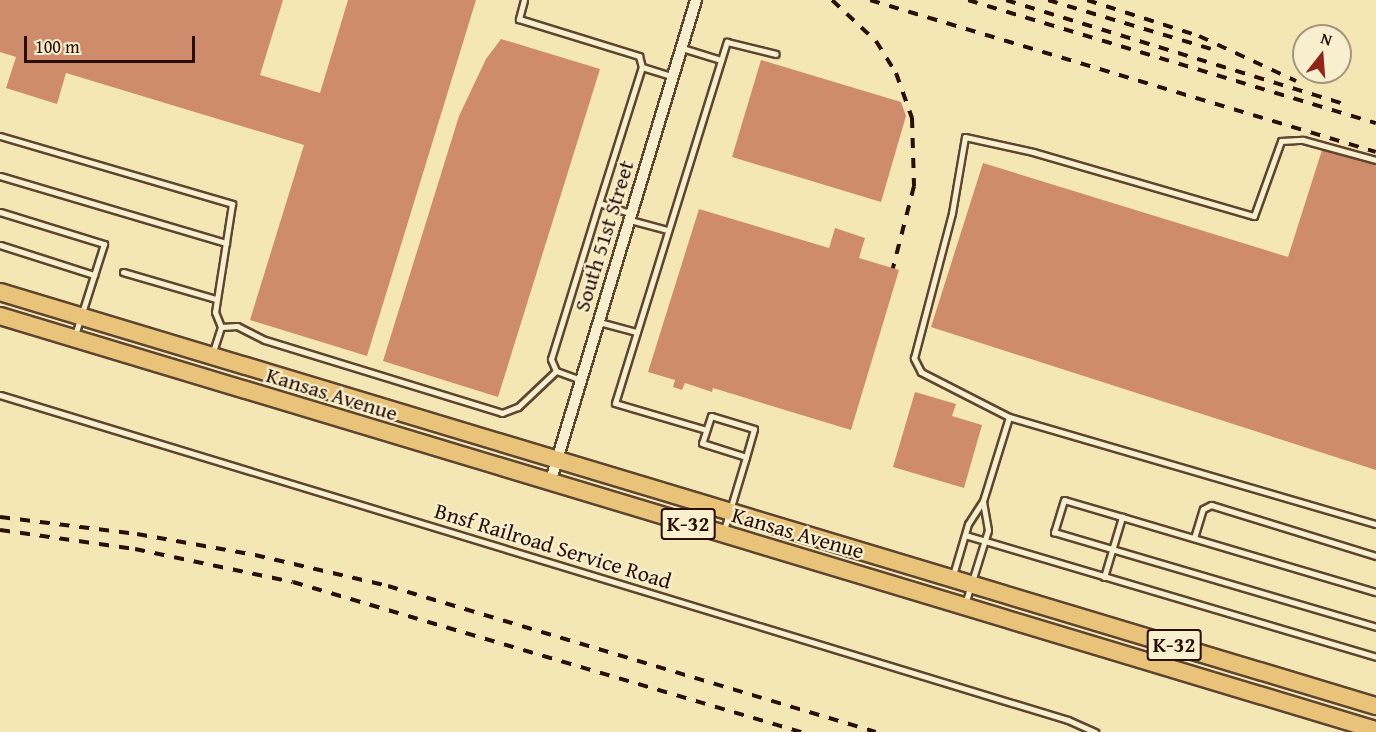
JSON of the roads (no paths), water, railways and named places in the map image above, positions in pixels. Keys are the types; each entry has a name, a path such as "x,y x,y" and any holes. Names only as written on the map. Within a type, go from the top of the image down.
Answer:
{"main road":[{"name":"Kansas Avenue","path":"0,292 1376,706"},
{"name":"Kansas Avenue","path":"0,316 1376,730"}],"street":[{"name":"South 51st Street","path":"550,483 631,217 671,76 696,0"}],"lane":[{"path":"524,0 519,19 639,56 642,67 551,359 556,371 581,380"},
{"path":"706,430 615,403 727,42 776,54"},
{"path":"682,48 721,60"},
{"path":"642,67 671,76"},
{"path":"0,136 232,204 214,312 220,327 212,357"},
{"path":"1376,160 1303,140 1281,141 1254,216 1033,152 965,137 952,213 914,358 921,372 1009,417 1376,524"},
{"path":"0,176 226,243"},
{"path":"599,203 668,230"},
{"path":"0,212 104,244 74,339"},
{"path":"0,245 94,276"},
{"path":"123,272 216,300"},
{"path":"599,322 637,332"},
{"path":"220,327 237,326 265,340 502,413 518,407 556,371"},
{"name":"Bnsf Railroad Service Road","path":"0,395 1068,720 1095,732"},
{"path":"722,535 746,457 754,429 711,416 702,443 746,457"},
{"path":"952,579 965,535 983,501 1009,417"},
{"path":"1376,592 1064,500 1054,532 1376,627"},
{"path":"965,605 988,530 983,501"},
{"path":"1194,538 1203,509 1211,505 1376,556"},
{"path":"1104,577 1122,517"},
{"path":"965,535 1376,657"}],"railway":[{"path":"832,0 876,41 896,73 912,118 914,186 893,268"},
{"path":"870,0 1376,152"},
{"path":"968,0 1376,123"},
{"path":"1006,0 1345,104"},
{"path":"1048,0 1211,49"},
{"path":"1087,0 1199,36 1292,79"},
{"path":"0,517 137,534 255,555 388,586 876,732"},
{"path":"0,530 135,549 293,582 801,732"}]}
